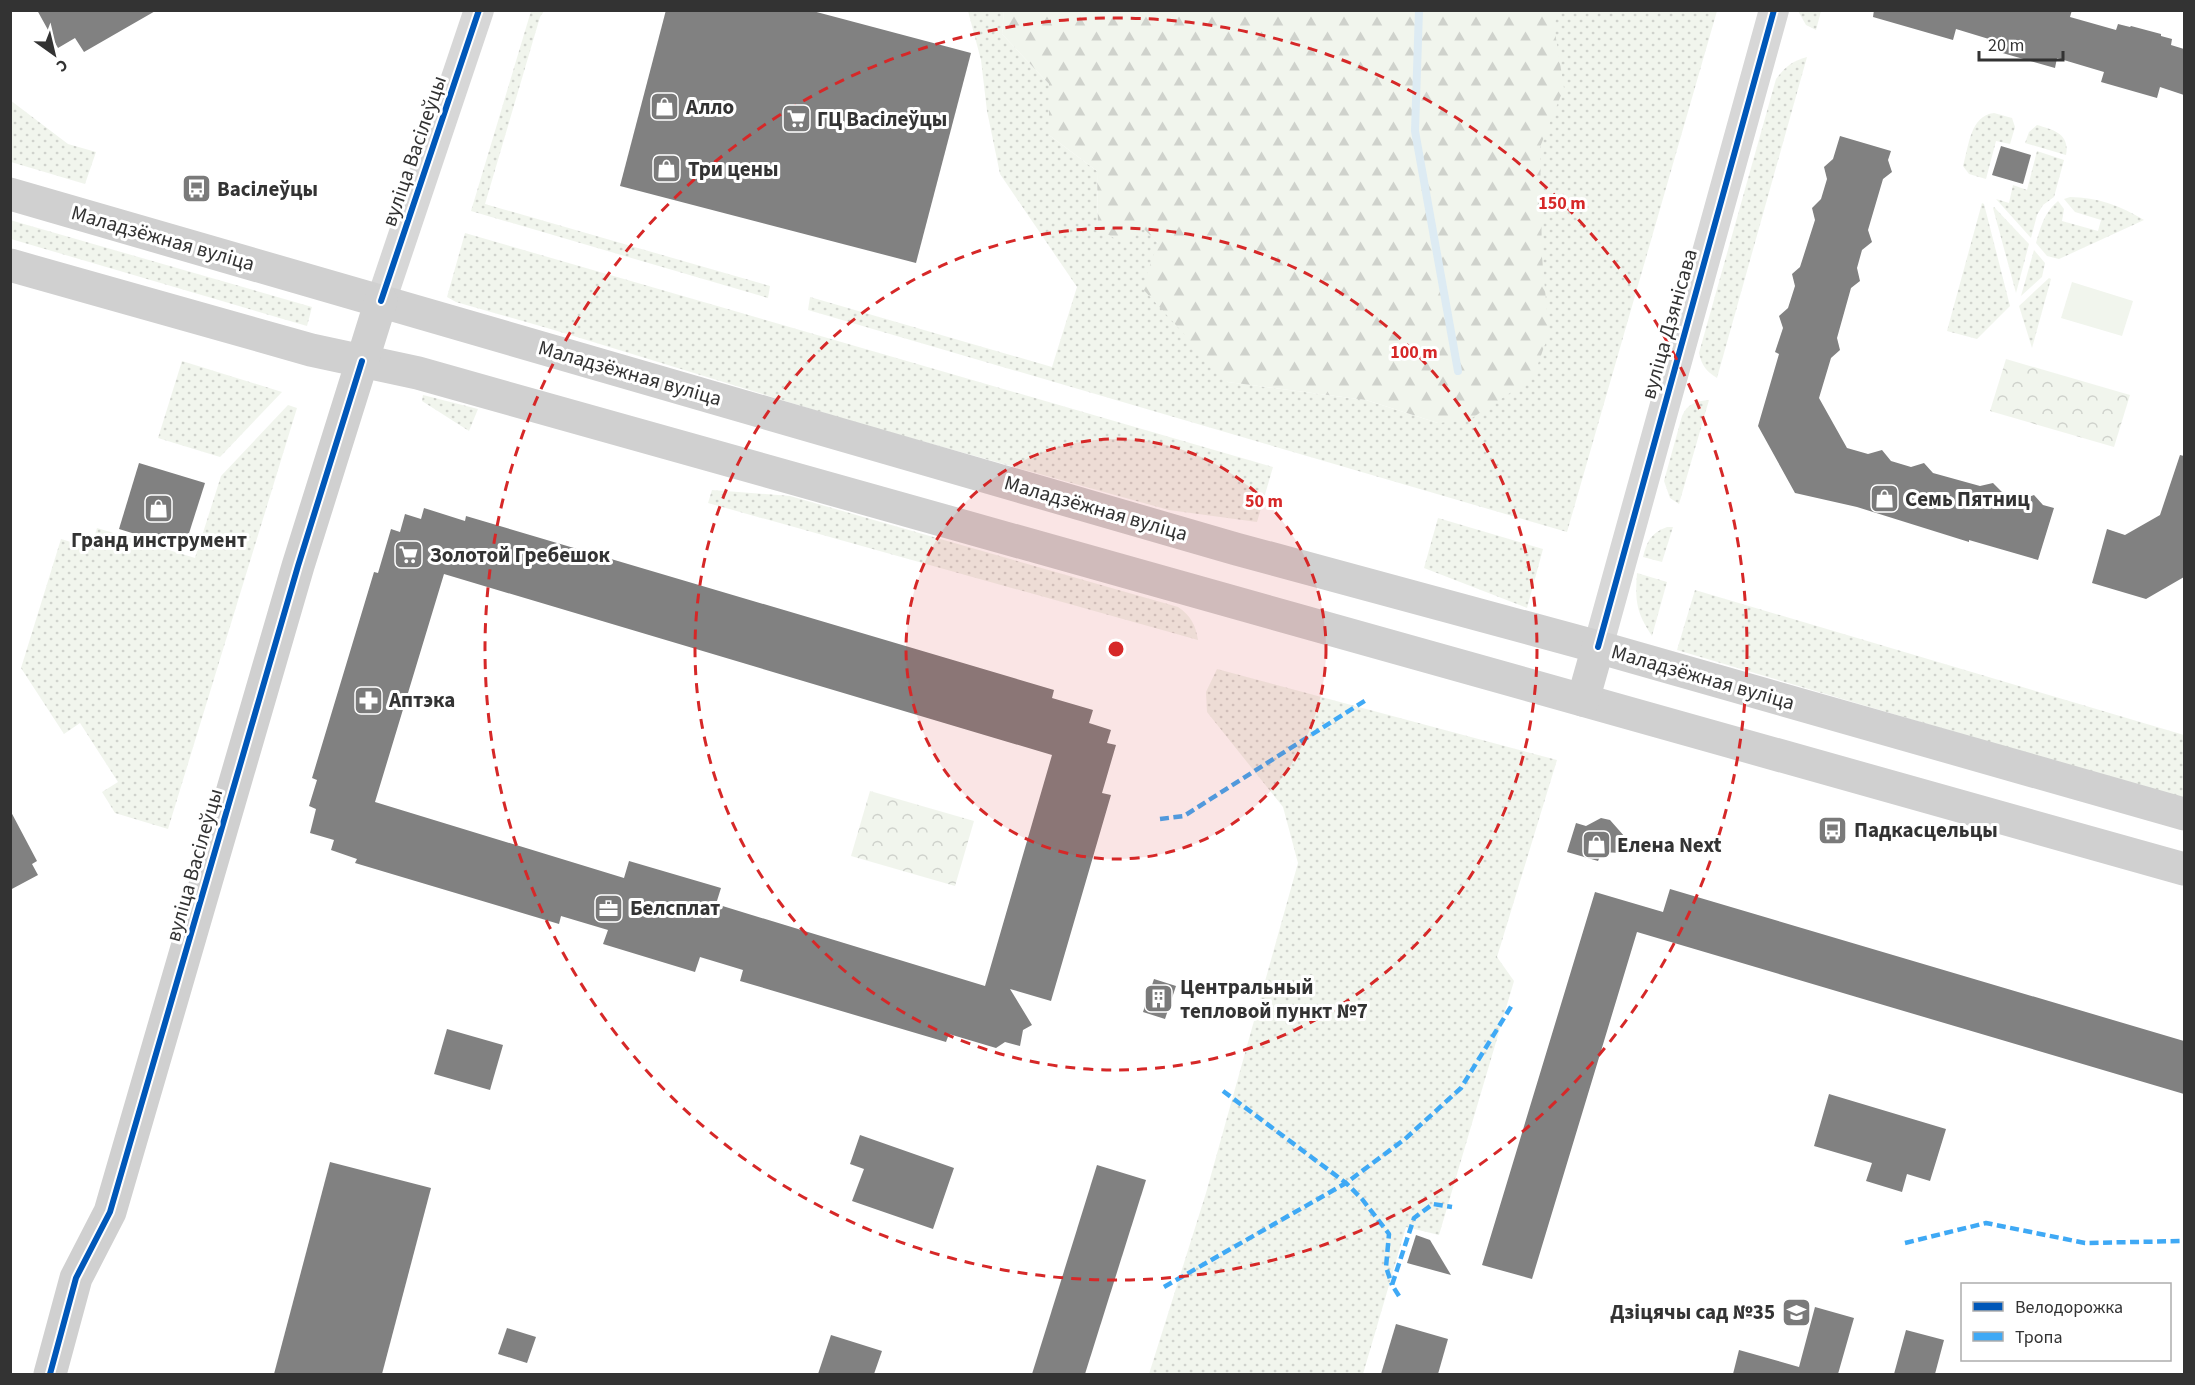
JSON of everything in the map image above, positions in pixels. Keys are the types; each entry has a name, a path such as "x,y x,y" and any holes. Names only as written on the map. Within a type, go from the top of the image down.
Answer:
{"main road":[{"name":"Маладзёжная вуліца","path":"10,194 1236,549 1598,647 2184,814"},
{"path":"10,265 311,350 429,376 2184,869"},
{"name":"вуліца Васілеўцы","path":"50,1374 76,1278 110,1212 298,566 381,301"},
{"path":"1222,599 1236,549"},
{"path":"1583,700 1598,647"}],"street":[{"name":"вуліца Васілеўцы","path":"381,301 478,10"},
{"name":"вуліца Дзянісава","path":"1598,647 1774,10"}],"green space":[{"path":"1004,10 1558,11 1554,26 1564,88 1540,147 1542,257 1549,333 1533,378 1469,420 1438,423 1366,400 1228,382 1142,288 1158,243 1144,229 1120,242 1098,228 1097,171 1049,135 1049,84 1002,34"},
{"path":"531,11 544,11 540,17 485,204 770,286 768,298 471,211"},
{"path":"968,11 1004,11 1002,34 1049,84 1049,135 1097,171 1098,228 1144,228 1158,243 1228,382 1366,400 1438,423 1500,11 1717,11 1567,532 808,310 810,297 1052,367 1077,287 1000,174 987,111 981,60"},
{"path":"1798,11 1821,11 1816,30 1806,25"},
{"path":"1807,57 1717,378 1705,368 1699,353 1776,79 1789,65"},
{"path":"10,100 68,144 96,152 85,184 11,162"},
{"path":"1994,113 2012,118 2015,127 2010,144 1996,141 1986,179 1969,174 1963,166 1975,126 1986,115"},
{"path":"2037,125 2055,131 2063,138 2066,142 2066,155 2025,143 2029,132"},
{"path":"2037,151 2064,160 2054,197 2043,205 2037,215 2031,238 1996,199 2009,203 2013,185 2027,190"},
{"path":"2070,197 2108,203 2144,220 2059,259 2047,256 2036,243 2046,215 2058,201 2064,209 2062,221 2098,231 2101,220 2075,212 2064,199"},
{"path":"1982,203 2010,306 1977,339 1947,331"},
{"path":"1993,208 2029,244 2016,293"},
{"path":"10,220 312,307 307,326 11,239"},
{"path":"465,233 1273,467 1257,522 1169,510 860,424 456,302 447,297"},
{"path":"2034,250 2045,263 2042,277 2021,296"},
{"path":"2049,278 2051,279 2032,348 2019,306"},
{"path":"2072,282 2133,301 2122,336 2061,318"},
{"path":"2006,359 2130,395 2114,447 1990,411"},
{"path":"182,361 282,392 220,457 158,438"},
{"path":"423,395 478,409 469,431 422,401"},
{"path":"1709,400 1679,504 1670,498 1664,481 1682,416 1692,404"},
{"path":"288,405 297,408 168,829 115,813 102,792 118,782 80,723 64,734 21,668 61,539 91,548 97,528 195,558 221,476"},
{"path":"712,490 790,496 1178,607 1192,621 1198,640 708,503"},
{"path":"1438,518 1543,549 1527,608 1424,568"},
{"path":"1667,527 1673,527 1662,562 1643,557 1650,538"},
{"path":"1637,573 1667,582 1652,636 1638,606"},
{"path":"1695,590 2184,735 2184,800 1677,650"},
{"path":"1217,669 1557,760 1497,957 1514,981 1439,1235 1406,1227 1363,1374 1149,1374 1206,1193 1298,863 1283,807 1207,712 1206,692"},
{"path":"870,791 974,821 955,886 851,856"}],"building":[{"path":"37,10 157,10 84,52 75,38 58,48"},
{"name":"ГЦ Васілеўцы","path":"666,10 809,10 971,53 916,263 620,186"},
{"path":"1874,10 2072,10 2070,17 2116,30 2118,24 2161,34 2161,36 2172,39 2171,45 2184,49 2184,95 2160,87 2157,98 2101,82 2104,72 2057,58 2055,68 1999,52 2002,43 1956,29 1953,40 1873,17"},
{"path":"1840,136 1891,151 1888,160 1892,172 1883,179 1868,230 1872,242 1862,250 1857,268 1860,281 1851,288 1837,338 1840,350 1831,358 1819,398 1847,448 1868,454 1882,450 1891,461 1911,467 1924,463 1933,473 1980,486 1993,483 2003,493 2023,499 2034,495 2043,505 2054,508 2038,560 1969,540 1969,542 1857,507 1795,493 1758,426 1779,354 1775,352 1783,328 1779,316 1788,308 1795,286 1792,274 1800,267 1815,220 1812,208 1821,199 1827,179 1824,167 1833,159"},
{"path":"2001,146 2031,155 2023,184 1992,175"},
{"path":"2180,455 2184,456 2184,577 2146,599 2092,583 2107,529 2125,535 2160,515"},
{"path":"139,463 205,483 184,549 119,529"},
{"path":"424,508 465,521 466,516 1054,690 1052,698 1093,710 1089,723 1111,730 1107,743 1116,745 1102,793 1111,795 1051,1001 1010,989 1032,1025 1023,1030 1020,1046 1005,1042 996,1048 949,1034 946,1042 740,981 743,970 700,957 695,972 603,944 608,930 561,916 559,924 355,863 357,859 331,850 334,840 310,833 316,809 309,806 317,780 312,778 374,572 378,573 391,529 400,532 405,514 421,519","holes":["444,574 1052,755 985,986 716,904 721,888 629,861 624,878 375,802"]},
{"path":"10,810 37,861 32,864 38,875 10,890"},
{"name":"Елена Next","path":"1601,818 1610,820 1625,837 1621,853 1602,852 1598,861 1567,852 1576,823 1586,826"},
{"path":"1670,889 2184,1041 2184,1094 1637,932 1532,1279 1482,1265 1595,892 1663,912"},
{"name":"Центральный тепловой пункт №7","path":"1154,979 1176,986 1165,1019 1143,1012"},
{"path":"447,1029 503,1045 490,1090 434,1074"},
{"path":"1829,1094 1946,1129 1930,1181 1907,1174 1902,1192 1866,1181 1872,1163 1814,1146"},
{"path":"860,1135 954,1168 933,1229 852,1201 864,1169 850,1164"},
{"path":"330,1162 431,1188 382,1374 274,1374"},
{"path":"1097,1165 1146,1180 1085,1374 1032,1374"},
{"path":"1416,1235 1430,1240 1451,1275 1407,1263"},
{"path":"1815,1307 1854,1318 1838,1374 1733,1374 1739,1350 1799,1367"},
{"path":"1396,1324 1448,1339 1438,1374 1381,1374"},
{"path":"507,1328 536,1337 527,1363 498,1354"},
{"path":"1906,1330 1944,1340 1935,1374 1894,1374"},
{"path":"831,1335 882,1351 874,1374 818,1374"}],"waterway":[{"path":"1419,10 1415,131 1458,371"}],"marked path":[{"path":"1160,819 1184,816 1366,700"},
{"path":"1164,1287 1346,1183 1405,1139 1461,1088 1512,1005"},
{"path":"1223,1091 1346,1183 1362,1199 1389,1234 1386,1267 1392,1285"},
{"path":"1399,1296 1392,1285 1414,1218 1433,1204 1452,1207"},
{"path":"1905,1243 1986,1223 2085,1243 2184,1241"}],"cycle path":[{"path":"381,301 479,10"},
{"path":"1598,647 1774,10"},
{"path":"50,1374 76,1278 110,1212 298,566 362,361"}],"place":[{"name":"Алло","path":"665,107"},
{"name":"ГЦ Васілеўцы","path":"796,119"},
{"name":"Три цены","path":"667,169"},
{"name":"Васілеўцы","path":"196,189"},
{"name":"Семь Пятниц","path":"1884,499"},
{"name":"Гранд инструмент","path":"159,509"},
{"name":"Золотой Гребешок","path":"409,555"},
{"name":"Аптэка","path":"368,700"},
{"name":"Падкасцельцы","path":"1833,830"},
{"name":"Елена Next","path":"1596,845"},
{"name":"Белсплат","path":"609,908"},
{"name":"Центральный тепловой пункт №7","path":"1159,999"},
{"name":"Дзіцячы сад №35","path":"1796,1312"}]}
